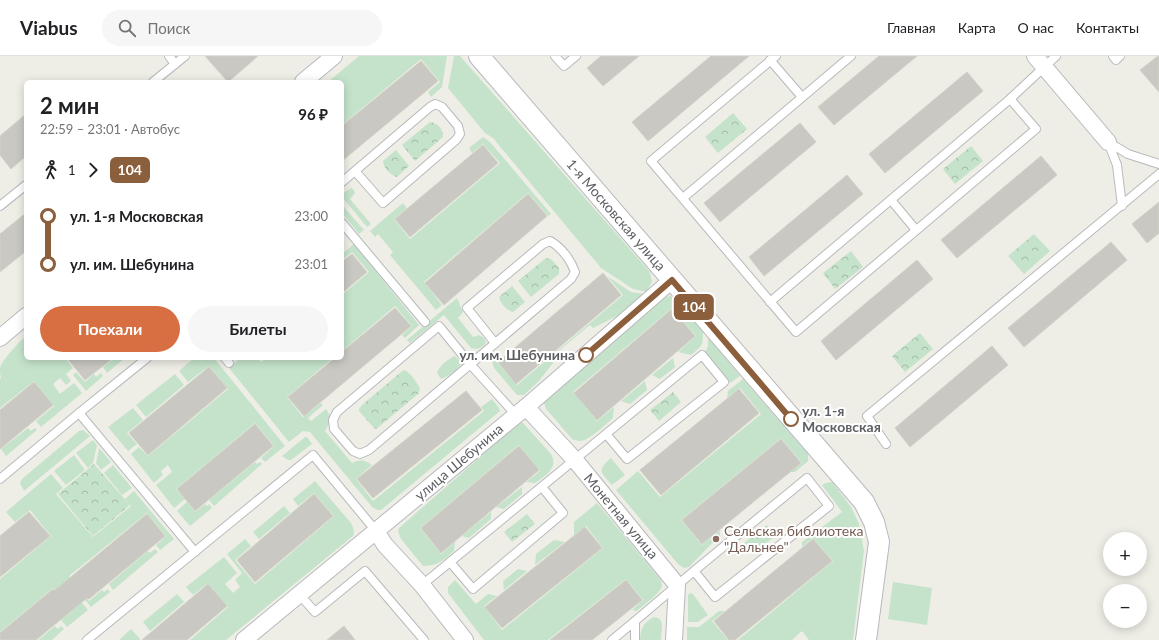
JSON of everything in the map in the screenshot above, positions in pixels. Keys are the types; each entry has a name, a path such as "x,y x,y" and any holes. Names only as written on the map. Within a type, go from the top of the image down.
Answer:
{"street":[{"path":"305,80 334,56"},
{"name":"1-я Московская улица","path":"479,56 864,502 874,522 879,542 866,640"},
{"path":"1039,61 1108,142"},
{"name":"улица Шебунина","path":"244,640 521,411 672,280"},
{"path":"0,338 24,318"},
{"name":"Монетная улица","path":"521,411 574,460 677,584"},
{"path":"376,531 385,545 422,585 465,640"},
{"path":"674,640 677,584"}],"lane":[{"path":"168,56 175,64"},
{"path":"155,80 185,56"},
{"path":"555,56 564,66 576,56"},
{"path":"683,198 851,56"},
{"path":"770,302 1010,99 1039,61 1056,56"},
{"path":"1113,56 1116,60 1120,56"},
{"path":"802,98 773,58 651,161 796,332 1036,130 1010,99"},
{"path":"344,180 430,107 435,104 442,106 458,126 460,134 456,140 383,203 355,171"},
{"path":"1108,142 1128,154 1159,164"},
{"path":"1108,142 1117,166 1122,206"},
{"path":"886,444 867,416 1159,174"},
{"path":"0,206 24,187"},
{"path":"891,200 916,230"},
{"path":"344,225 425,322"},
{"path":"496,343 466,308 543,244 550,241 557,245 573,264 575,272 571,279 496,343 470,364 368,450 360,454 353,451 334,429 333,420 337,412 439,326 470,364 521,411"},
{"path":"422,585 702,356 724,382 628,459 607,435"},
{"path":"0,478 145,360"},
{"path":"79,413 195,552"},
{"path":"87,640 314,455 376,531"},
{"path":"612,640 677,584 694,570 807,478 829,506 715,597 694,570"},
{"path":"450,562 473,589 563,513 542,487"},
{"path":"299,594 315,612 365,571 424,640"},
{"path":"635,621 635,640"}],"green space":[{"path":"359,56 447,56 442,87 431,97 428,92 440,82 421,59 344,123 344,80 330,80"},
{"path":"454,56 460,56 650,272 652,281 647,292 633,289 601,268 493,138 485,133 448,88"},
{"path":"733,113 747,129 718,153 705,137"},
{"path":"430,122 440,127 443,137 415,161 402,145"},
{"path":"483,137 490,142 551,214 548,216 528,193 424,282 442,305 436,310 390,255 393,252 378,234 375,237 370,231 403,203 407,208 394,219 410,239 500,163 483,144 472,153 469,148"},
{"path":"971,146 983,161 955,184 943,169"},
{"path":"396,150 409,166 397,177 387,170 383,161"},
{"path":"351,188 354,190 355,193 350,199 371,224 367,227 344,199 344,193"},
{"path":"344,207 364,230 359,234 344,215"},
{"path":"1034,234 1050,251 1024,274 1008,256"},
{"path":"354,244 419,325 405,338 402,335 412,326 395,306 344,349 344,293 369,272 352,252 344,258 344,252"},
{"path":"851,251 863,267 835,289 823,273"},
{"path":"546,258 551,259 559,268 559,274 531,297 518,281"},
{"path":"607,276 631,292 645,294 623,313 593,328 590,325 555,354 557,358 538,382 524,395 517,395 494,368 492,361 499,355 501,358 497,362 517,385 623,295"},
{"path":"512,286 525,302 513,312 504,306 499,297"},
{"path":"666,297 673,297 703,332 703,340 698,350 691,355 678,352 696,336 672,308 573,392 597,421 614,407 613,418 597,432 584,440 573,440 546,409 544,403 545,400"},
{"path":"457,298 463,312 458,318 473,337 479,335 484,338 486,342 482,347 478,349 471,348 444,315 410,343 407,340"},
{"path":"920,333 933,349 905,372 892,356"},
{"path":"708,337 740,376 730,383 705,353 708,346"},
{"path":"24,338 24,360 67,360 73,368 66,374 71,381 66,385 60,378 53,384 60,394 74,383 82,393 41,427 36,421 54,406 34,381 0,408 0,368 7,356"},
{"path":"455,356 461,364 452,373 441,379 437,373 438,370 444,363"},
{"path":"673,358 675,367 660,379 652,375"},
{"path":"112,360 123,360 107,373 103,367"},
{"path":"192,360 216,360 285,446 265,462 261,458 274,446 255,423 176,489 185,499 174,508 156,485 172,472 168,465 161,471 163,475 154,483 131,454 139,447 148,456 228,389 209,366 188,382 179,371"},
{"path":"238,360 260,360 261,362 264,360 331,360 287,397 303,417 321,403 323,405 308,418 311,421 326,409 330,416 328,426 325,431 352,463 362,461 372,465 356,479 373,501 484,411 481,407 492,399 500,411 381,510 377,510 372,507 310,432 303,431 289,442 229,368"},
{"path":"405,370 412,376 417,384 420,389 419,393 380,426 376,429 374,428 359,411 359,409"},
{"path":"76,372 85,382 94,374 96,377 101,373 103,376 86,391 73,375"},
{"path":"175,374 184,385 146,417 136,405"},
{"path":"743,379 808,454 808,461 795,472 790,472 802,463 781,438 681,520 702,545 720,530 720,535 689,567 684,568 678,564 616,490 638,471 660,497 761,414 740,388 727,398 728,391"},
{"path":"645,381 647,390 630,404 621,401"},
{"path":"673,392 681,402 659,421 650,410"},
{"path":"133,408 143,420 127,433 137,444 128,451 108,427"},
{"path":"521,422 551,454 553,463 550,471 535,483 526,482 540,471 519,445 420,528 441,554 455,542 454,551 447,557 436,564 423,566 401,539 398,531 399,528"},
{"path":"28,428 31,431 35,428 37,430 6,456 1,449"},
{"path":"83,430 90,436 24,491 20,483 22,479 79,431"},
{"path":"305,437 307,437 312,444 291,460 288,460 282,456"},
{"path":"93,440 97,445 93,463 88,468 76,453"},
{"path":"99,448 111,462 101,470 96,463"},
{"path":"74,455 85,470 66,485 54,471"},
{"path":"611,458 625,475 612,485 602,472 603,466"},
{"path":"255,462 257,464 260,462 262,464 214,506 209,500"},
{"path":"94,464 130,505 93,536 58,494"},
{"path":"113,465 132,488 122,495 104,473"},
{"path":"51,474 63,488 56,494 93,537 131,506 125,499 134,491 174,539 160,550 156,545 166,536 147,513 69,576 89,601 102,590 104,592 108,589 110,592 91,607 76,589 73,592 88,610 67,627 61,620 72,611 53,588 0,632 0,579 51,536 30,510 15,522 6,512"},
{"path":"315,481 351,523 354,531 353,536 226,640 190,640 228,607 208,583 193,595 186,587 224,557 237,573 225,584 233,593 240,587 235,580 242,573 227,554 245,539 251,546 235,560 255,584 334,516 314,493 298,506 293,499"},
{"path":"832,482 851,507 859,524 864,551 853,640 809,640 802,631 792,640 738,640 833,561 813,538 802,547 802,542 842,512 822,485"},
{"path":"522,487 522,494 504,509 496,507"},
{"path":"187,502 195,512 205,504 207,506 209,504 212,508 190,526 177,511"},
{"path":"597,503 660,579 662,585 659,592 637,611 632,610 643,600 626,579 548,640 484,640 448,593 448,587 455,580 476,604 488,594 497,596 484,606 502,630 603,548 586,526 574,535 574,522"},
{"path":"284,506 290,513 259,539 253,532"},
{"path":"491,512 491,519 469,538 462,536"},
{"path":"527,514 535,524 512,542 504,532"},
{"path":"767,525 775,536 752,554 744,543"},
{"path":"554,540 565,542 535,565 536,554"},
{"path":"155,549 158,552 113,590 109,584 148,551 150,553"},
{"path":"518,569 527,571 504,590 503,581"},
{"path":"893,582 932,588 927,625 888,619"},
{"path":"690,593 693,594 708,615 698,622 688,622 688,595"},
{"path":"177,594 184,602 150,631 143,622"},
{"path":"719,611 725,611 712,621 728,640 687,640 687,627 699,627"},
{"path":"654,617 660,619 662,624 661,640 640,640 643,626"},
{"path":"55,626 58,629 61,626 64,629 52,640 38,640"},
{"path":"131,629 140,639 139,640 119,640"}],"building":[{"path":"205,56 258,56 230,80 226,80"},
{"path":"601,56 639,56 603,86 587,68"},
{"path":"711,56 749,56 648,141 632,122"},
{"path":"879,56 917,56 834,125 818,107"},
{"path":"1159,56 1159,92 1140,70"},
{"path":"421,61 438,81 344,159 344,124"},
{"path":"967,72 983,91 885,173 869,154"},
{"path":"24,116 24,158 11,169 0,155 0,136"},
{"path":"800,123 816,142 720,222 704,203"},
{"path":"483,145 498,163 410,237 395,219"},
{"path":"1041,156 1057,175 957,258 941,240"},
{"path":"847,175 863,194 764,276 749,257"},
{"path":"528,194 547,216 444,305 425,283"},
{"path":"1159,202 1159,233 1147,243 1132,224"},
{"path":"24,215 24,253 0,272 0,234"},
{"path":"1111,242 1127,260 1024,347 1008,328"},
{"path":"352,254 367,272 344,291 344,260"},
{"path":"917,260 933,279 836,360 821,341"},
{"path":"603,273 621,295 516,384 498,362"},
{"path":"395,308 411,326 304,416 288,397 333,360 344,360 344,350"},
{"path":"672,309 695,336 597,420 574,393"},
{"path":"992,346 1008,365 910,447 895,428"},
{"path":"69,360 110,360 85,380"},
{"path":"209,367 227,388 148,455 129,433"},
{"path":"34,382 53,405 0,449 0,410"},
{"path":"739,389 759,413 661,495 640,470"},
{"path":"466,391 482,410 373,498 357,479"},
{"path":"255,424 273,446 195,511 177,489"},
{"path":"781,439 801,463 702,544 682,520"},
{"path":"519,446 539,470 441,553 421,528"},
{"path":"314,494 333,516 255,582 237,560"},
{"path":"29,512 50,536 0,577 0,536"},
{"path":"147,514 165,536 89,599 87,598 36,640 0,640 0,633 53,589 54,591"},
{"path":"585,527 602,548 502,628 485,607"},
{"path":"813,539 832,561 735,640 729,640 714,621"},
{"path":"626,580 642,600 592,640 550,640"},
{"path":"208,584 227,606 187,640 142,640"},
{"path":"344,626 355,640 327,640"}],"bus line":[{"name":"104","path":"586,355 672,280 791,419"}],"place":[{"name":"ул. им. Шебунина","path":"586,355"},
{"name":"ул. 1-я Московская","path":"791,419"},
{"name":"Сельская библиотека \"Дальнее\"","path":"716,539"}]}
